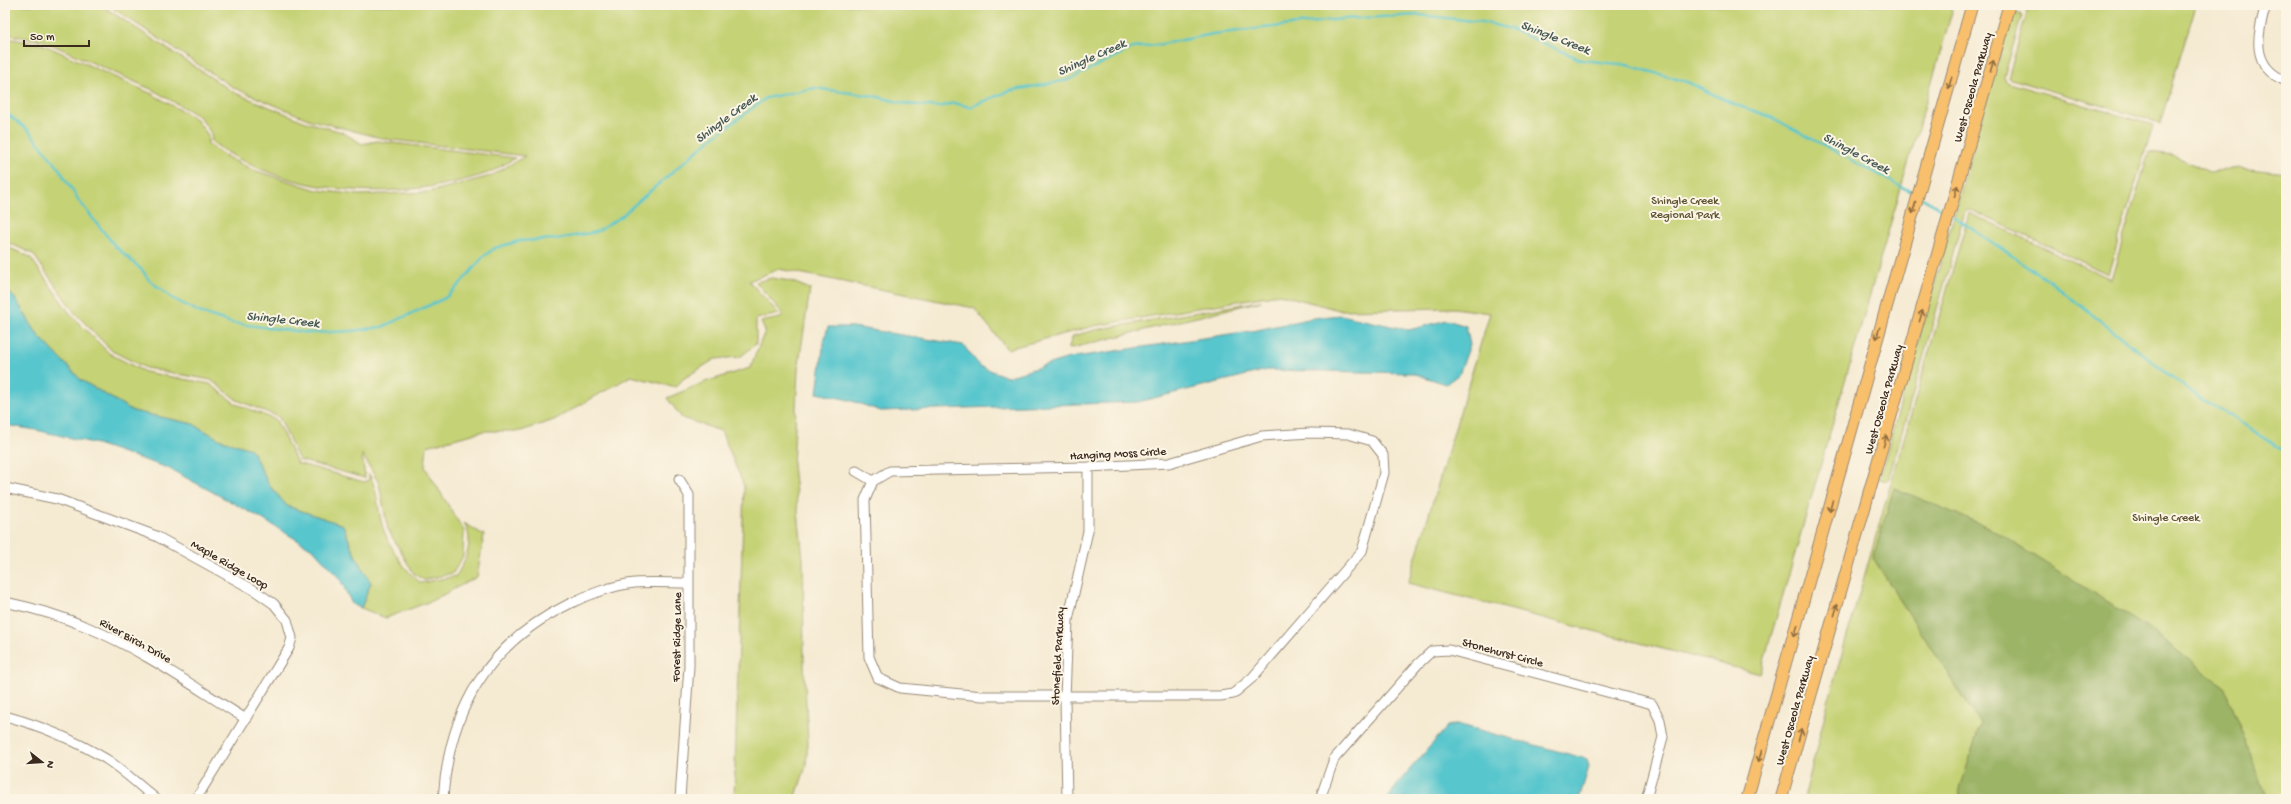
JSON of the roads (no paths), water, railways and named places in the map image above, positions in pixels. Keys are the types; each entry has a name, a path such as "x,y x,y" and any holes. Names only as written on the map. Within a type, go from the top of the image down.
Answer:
{"main road":[{"name":"West Osceola Parkway","path":"1747,799 1972,5"},
{"name":"West Osceola Parkway","path":"1781,799 2009,5"}],"street":[{"path":"2266,5 2257,39 2259,51 2265,63 2273,73 2286,81"},
{"name":"Hanging Moss Circle","path":"1311,433 1348,434 1372,441 1383,455 1384,473 1362,551 1252,678 1233,694 1220,696 1066,698 982,696 900,688 878,678 869,657 865,500 873,481 890,471 1088,467 1169,463 1262,436 1311,433"},
{"name":"Stonefield Parkway","path":"1067,799 1066,698 1068,620 1088,531 1088,467"},
{"path":"856,471 873,481"},
{"name":"Forest Ridge Lane","path":"679,479 689,494 688,666 680,799"},
{"name":"Maple Ridge Loop","path":"5,488 57,499 156,536 254,590 274,604 287,620 292,638 289,648 196,799"},
{"path":"443,799 444,771 455,726 482,674 504,647 543,616 585,596 634,583 689,583"},
{"name":"River Birch Drive","path":"5,602 80,625 120,643 246,719"},
{"name":"Stonehurst Circle","path":"1320,799 1334,759 1418,664 1432,651 1449,650 1652,704 1660,720 1663,737 1646,799"},
{"path":"5,716 22,721 59,736 106,759 156,799"}],"water":[{"path":"5,288 14,297 38,335 81,380 133,411 193,424 219,439 251,449 269,485 287,506 343,525 354,553 371,583 361,608 352,604 340,579 314,550 259,517 168,468 97,444 36,430 5,425"},
{"path":"1341,315 1409,330 1447,320 1466,326 1470,345 1459,374 1446,384 1412,373 1267,370 1138,402 881,411 849,400 817,393 824,341 828,327 853,327 963,345 980,366 1007,377 1069,358 1257,330 1313,318"},
{"path":"1457,724 1587,759 1589,767 1579,799 1388,799 1397,784 1448,726"}],"waterway":[{"name":"Shingle Creek","path":"5,112 29,131 58,167 79,201 115,246 142,270 149,280 172,298 199,312 232,323 310,333 352,331 382,327 445,298 459,285 484,256 495,248 519,241 557,239 596,232 619,218 712,138 766,98 814,88 874,96 907,104 939,107 954,103 970,107 1009,91 1068,80 1133,48 1213,34 1342,19 1420,15 1482,22 1511,29 1582,60 1627,65 1687,82 1736,105 1769,116 1915,194"},
{"name":"Shingle Creek","path":"1922,198 1947,212"},
{"name":"Shingle Creek","path":"1953,216 2048,280 2201,400 2223,411 2286,452"}],"park label":[{"name":"Shingle Creek Regional Park","path":"1685,207"}]}
